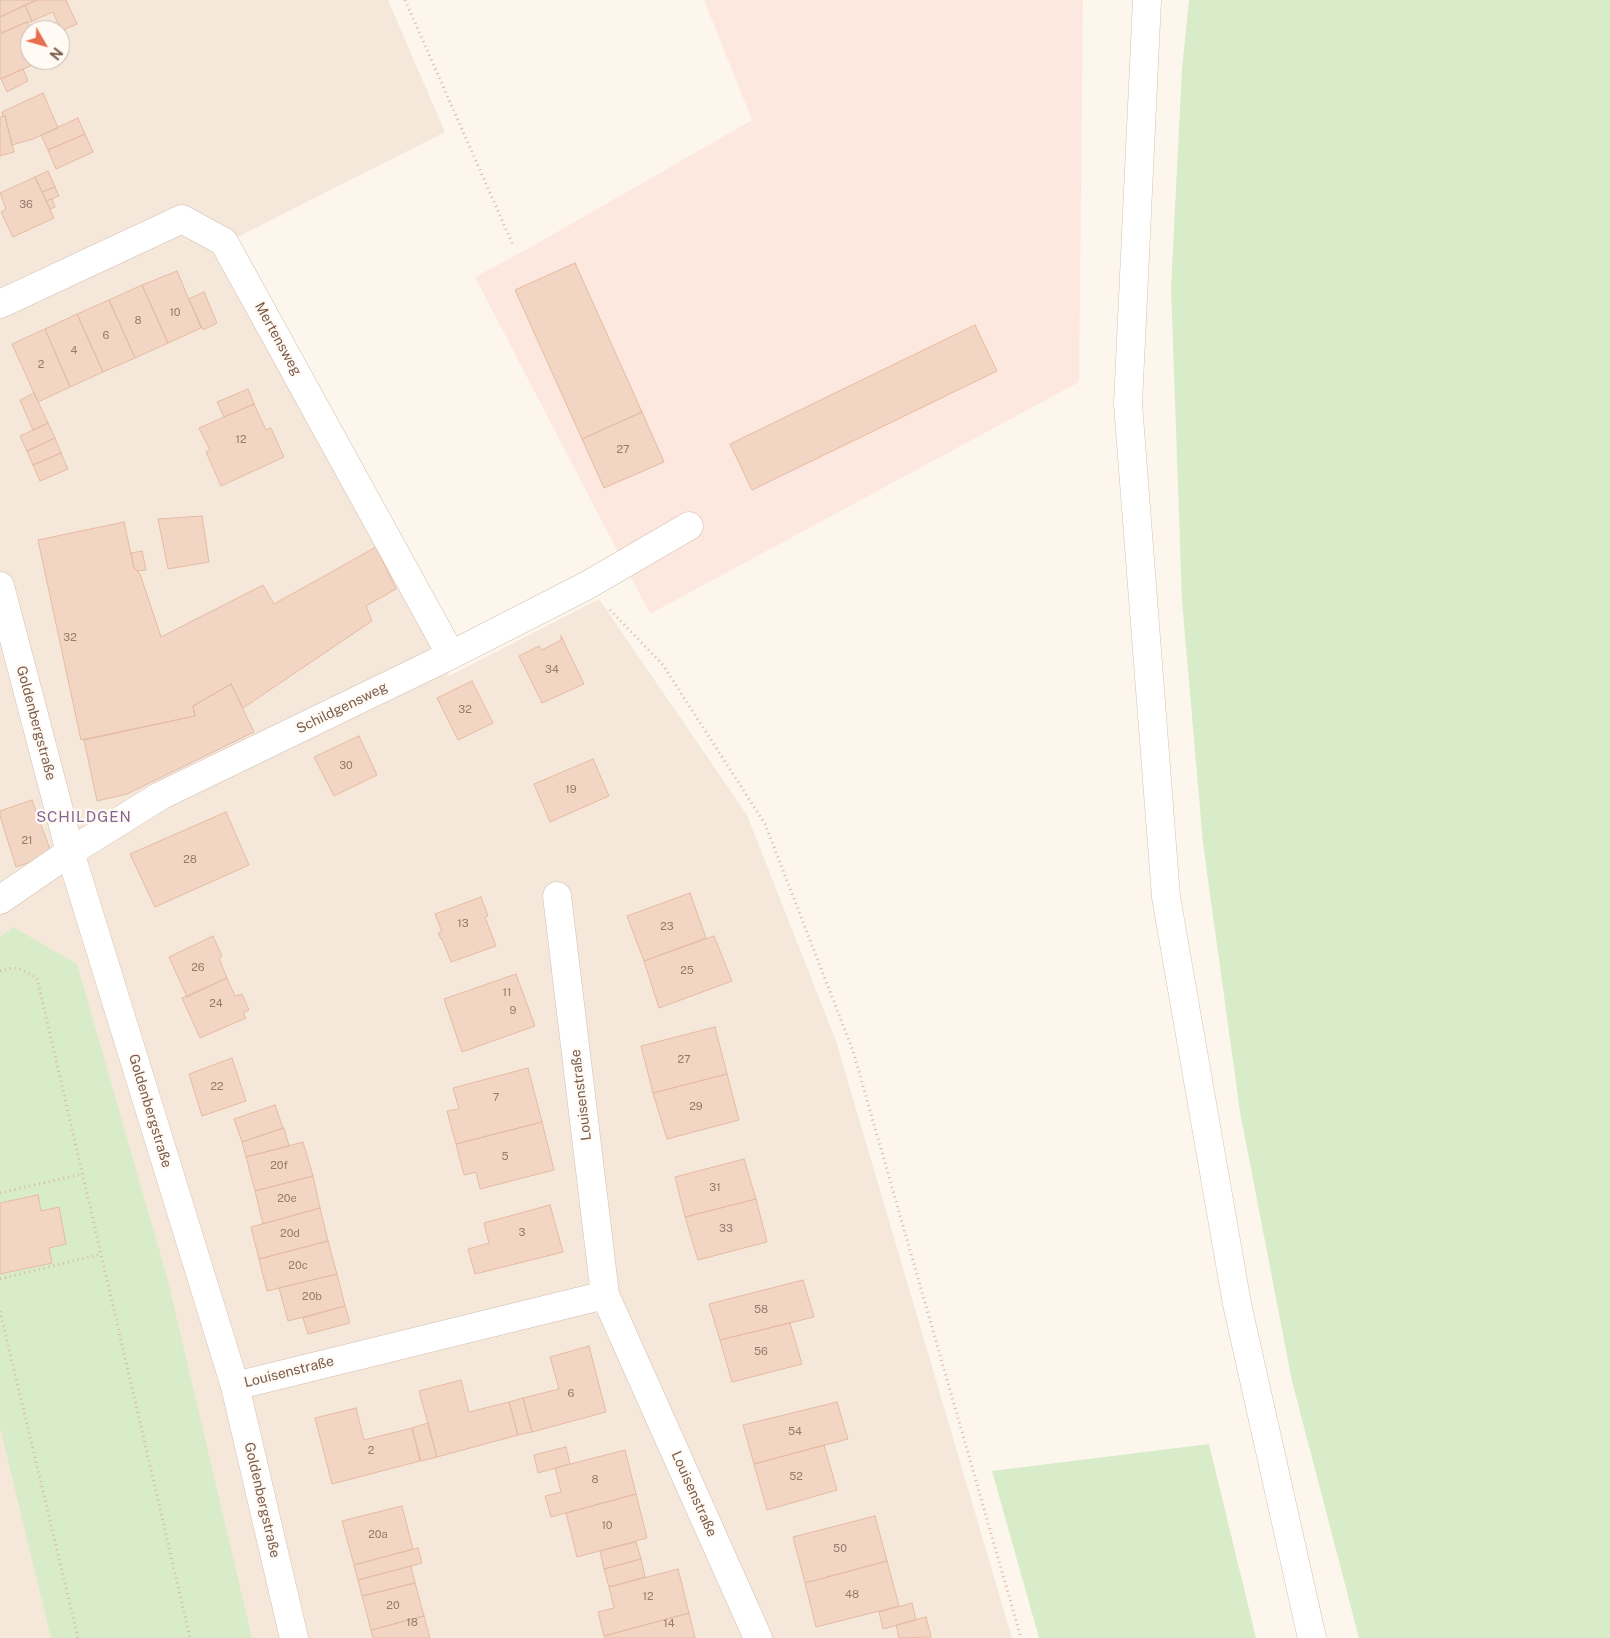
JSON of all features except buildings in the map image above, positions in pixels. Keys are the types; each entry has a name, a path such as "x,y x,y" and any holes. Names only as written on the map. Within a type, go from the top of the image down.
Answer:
{"street":[{"path":"1148,0 1128,404 1166,897 1237,1304 1312,1638"},
{"name":"Mertensweg","path":"0,304 182,218 224,242 451,655"},
{"name":"Schildgensweg","path":"0,900 70,852 160,796 451,655 586,586 690,526"},
{"name":"Goldenbergstraße","path":"0,586 70,852 235,1386 294,1638"},
{"name":"Louisenstraße","path":"557,896 605,1295 758,1638"},
{"name":"Louisenstraße","path":"235,1386 605,1295"}],"path":[{"path":"405,0 513,245"},
{"path":"586,586 663,665 765,824 853,1051 1020,1638"},
{"path":"0,971 13,968 20,969 37,978 190,1638"},
{"path":"0,1193 83,1174"},
{"path":"0,1280 101,1254"},
{"path":"0,1311 78,1638"}],"shaded area":[{"path":"0,0 388,0 445,132 212,250 449,676 599,599 747,815 836,1041 1012,1638 0,1638"},
{"path":"704,0 1083,0 1079,382 650,614 475,277 531,247 752,120"}],"green space":[{"path":"1189,0 1610,0 1610,1638 1359,1638 1292,1381 1240,1112 1203,843 1182,601 1171,288 1182,69"},
{"path":"13,927 77,964 167,1277 252,1638 51,1638 0,1427 0,937"},
{"path":"1209,1444 1256,1638 1039,1638 992,1471"}],"district":[{"name":"SCHILDGEN","path":"84,817"}]}
